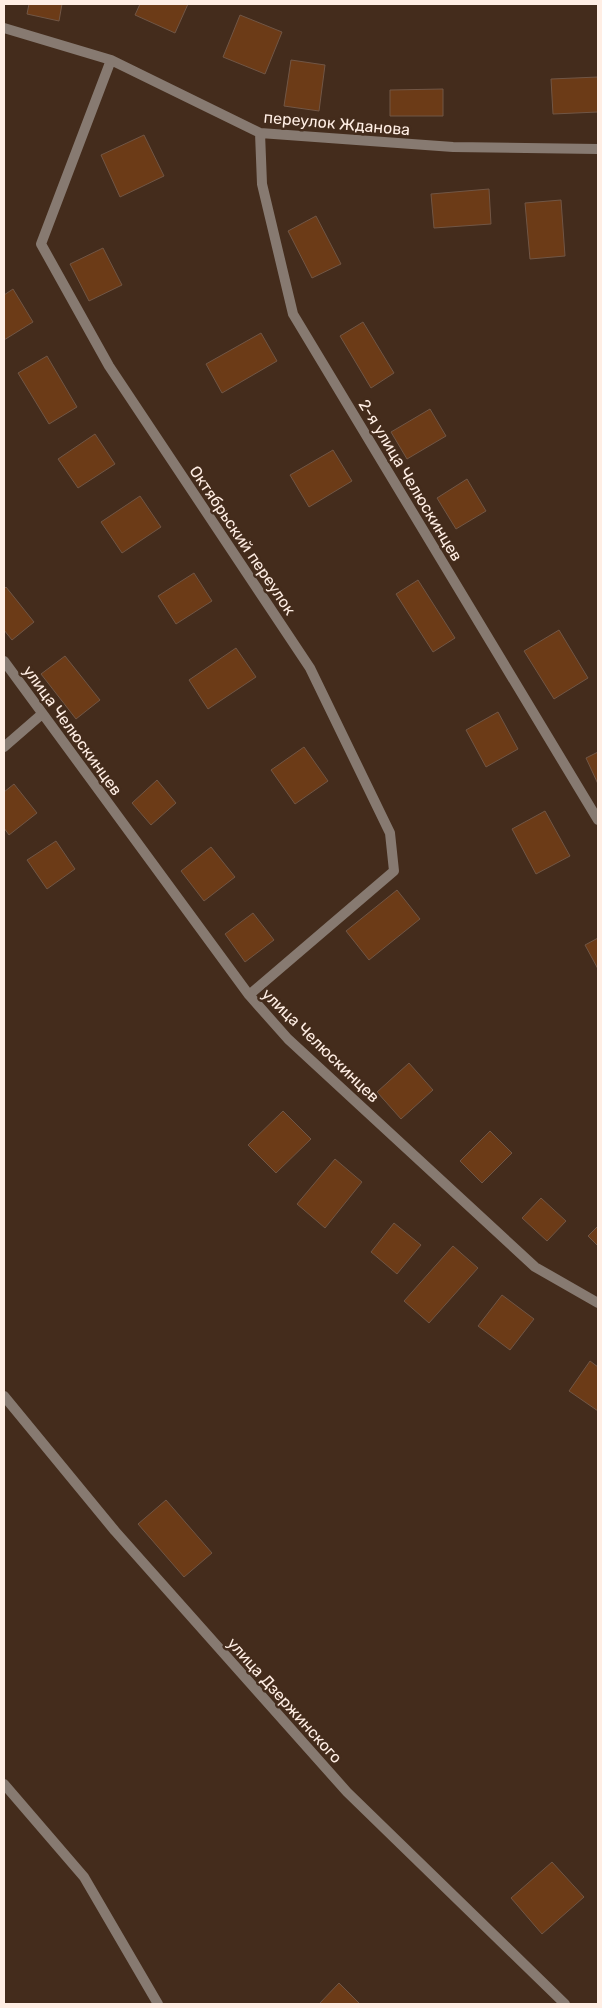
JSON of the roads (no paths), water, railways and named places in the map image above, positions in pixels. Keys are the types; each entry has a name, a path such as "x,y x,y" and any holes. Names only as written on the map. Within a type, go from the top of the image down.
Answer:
{"street":[{"name":"переулок Жданова","path":"4,28 111,60 260,133 453,148 598,149"},
{"name":"Октябрьский переулок","path":"111,60 41,244 109,366 310,668 390,833 394,871 249,995"},
{"name":"2-я улица Челюскинцев","path":"260,133 262,184 293,314 598,820"},
{"name":"улица Челюскинцев","path":"4,661 249,995 288,1039 535,1267 598,1303"},
{"path":"4,747 42,714"},
{"name":"улица Дзержинского","path":"4,1396 115,1531 347,1792 564,2004"},
{"path":"4,1784 84,1877 158,2004"}]}
